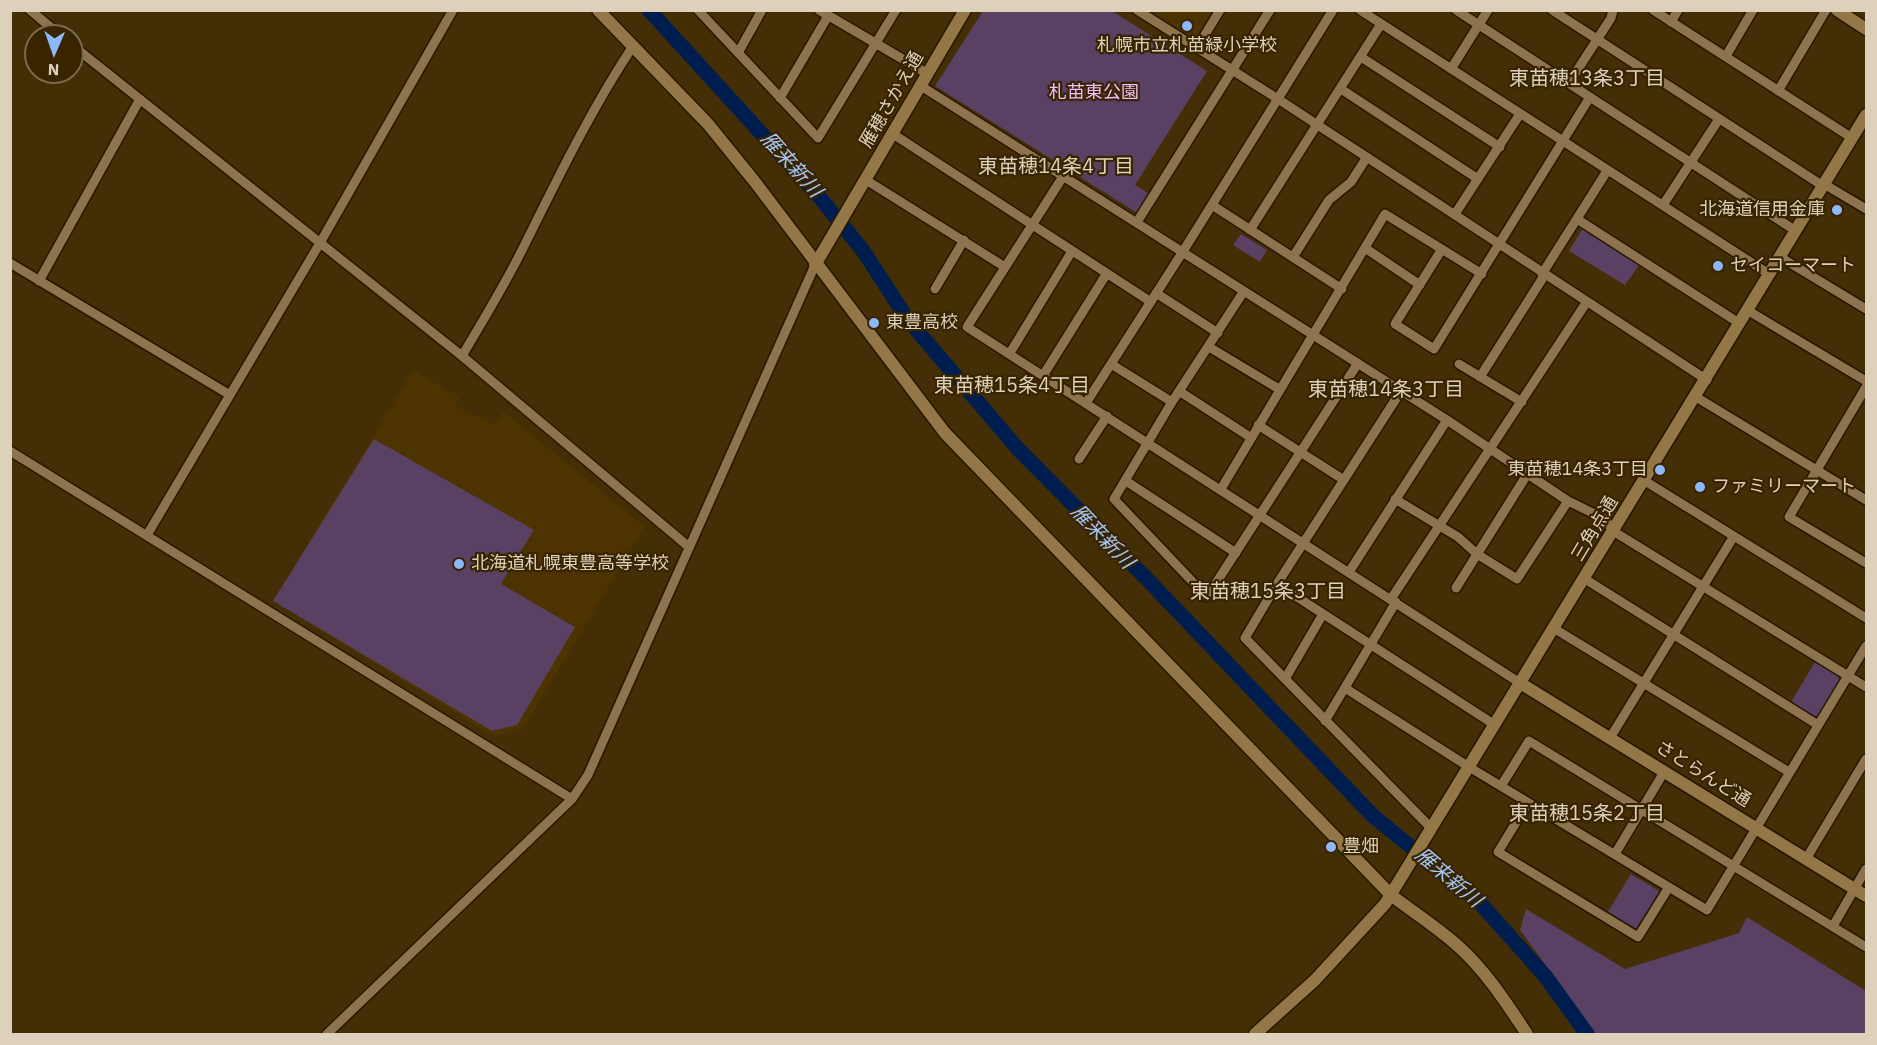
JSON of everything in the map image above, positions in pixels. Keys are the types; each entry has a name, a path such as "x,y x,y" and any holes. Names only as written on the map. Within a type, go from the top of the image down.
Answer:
{"street":[{"path":"30,10 47,24"},
{"path":"147,535 320,243 453,10"},
{"path":"598,10 708,124 755,182 815,265 945,433 1391,895 1464,952 1500,994 1527,1035"},
{"path":"698,10 819,138 896,10"},
{"path":"738,53 762,10"},
{"name":"雁穂さかえ通","path":"815,265 965,10"},
{"path":"1137,10 1278,99 1455,214 1543,275 1707,380"},
{"path":"1197,48 1220,10"},
{"path":"1137,222 1270,10"},
{"path":"1086,403 1333,10"},
{"path":"1360,10 1770,274"},
{"path":"1456,10 1796,231"},
{"path":"1451,69 1488,10"},
{"path":"1552,10 1719,119 1866,209"},
{"path":"1569,83 1613,10"},
{"path":"1653,10 1852,138"},
{"path":"1671,22 1678,10"},
{"path":"1726,56 1753,10"},
{"path":"1778,91 1826,10"},
{"path":"1837,10 1866,29"},
{"path":"780,98 823,13 928,74"},
{"path":"1251,230 1381,24"},
{"path":"462,357 520,254 560,171 581,136 606,85 633,46"},
{"path":"84,55 462,357 689,547"},
{"path":"1361,57 1500,147"},
{"path":"921,86 1448,420 1488,450 1568,501 1605,519 1613,531 1866,687"},
{"path":"1341,89 1478,179"},
{"path":"1442,249 1395,324 1434,349 1590,97"},
{"path":"39,281 140,99"},
{"path":"1455,214 1520,114"},
{"name":"三角点通","path":"1391,895 1707,380 1738,323 1866,115"},
{"path":"1663,205 1719,119"},
{"path":"893,134 1151,302"},
{"path":"1293,257 1329,200 1351,182 1367,157"},
{"path":"1480,377 1607,171"},
{"path":"1064,176 967,327 1044,374 1520,683"},
{"path":"866,180 1005,267"},
{"path":"1212,205 1342,289"},
{"path":"1221,489 1385,214 1482,274"},
{"path":"1577,219 1738,323"},
{"path":"934,290 964,240"},
{"path":"1365,248 1420,285"},
{"path":"1010,353 1072,251"},
{"path":"1780,257 1866,309"},
{"path":"10,263 230,395"},
{"path":"327,1035 573,799 588,775 815,265"},
{"path":"1044,374 1107,273"},
{"path":"1244,291 1172,402 1114,499 1207,597 1358,363"},
{"path":"1156,293 1218,333"},
{"path":"1325,721 1372,645 1394,600 1488,450 1586,303"},
{"path":"1747,310 1866,381"},
{"path":"1209,346 1279,389"},
{"path":"1111,364 1172,402"},
{"path":"1458,364 1522,402"},
{"path":"1866,387 1789,517 1866,563"},
{"path":"1179,391 1250,437"},
{"path":"1401,391 1276,584 1245,638 1429,833"},
{"path":"1696,397 1866,500"},
{"path":"1079,459 1107,416"},
{"path":"1349,572 1448,420"},
{"path":"1258,425 1344,480"},
{"path":"10,451 573,799"},
{"path":"1456,588 1527,473"},
{"path":"1126,481 1236,553"},
{"path":"1645,481 1866,618"},
{"path":"1395,499 1458,537 1477,554 1517,579 1568,501"},
{"path":"1610,738 1734,536"},
{"path":"1585,579 1818,725"},
{"path":"1276,584 1495,725"},
{"path":"1285,679 1323,614"},
{"path":"1555,629 1789,772"},
{"path":"1345,688 1469,767 1707,910 1866,646"},
{"name":"さとらんど通","path":"1520,683 1866,896"},
{"path":"1501,786 1529,741 1866,947"},
{"path":"1806,859 1866,759"},
{"path":"1615,854 1664,772"},
{"path":"1528,803 1498,852 1638,937 1669,887"},
{"path":"1833,926 1866,869"},
{"path":"1255,1035 1353,942 1391,895"}],"shaded area":[{"name":"札幌市立札苗緑小学校","path":"1148,11 1213,11 1194,41"},
{"name":"北海道札幌東豊高等学校","path":"413,370 460,397 455,406 495,425 503,411 645,527 522,730 493,736 273,601"}],"green space":[{"name":"札苗東公園","path":"983,11 1112,11 1207,71 1135,185 1151,195 1139,214 935,86"},
{"path":"1583,228 1640,264 1625,285 1569,251"},
{"path":"1241,234 1267,250 1260,262 1233,245"},
{"name":"北海道札幌東豊高等学校","path":"374,439 534,530 501,584 575,627 517,725 492,731 273,601"},
{"path":"1815,662 1838,676 1839,681 1818,716 1813,716 1791,702"},
{"path":"1631,874 1659,891 1660,896 1640,927 1634,929 1607,913"},
{"path":"1526,909 1625,969 1739,933 1747,917 1866,991 1866,1034 1596,1034 1520,930"}],"waterway":[{"name":"雁来新川","path":"649,10 822,200 864,252 908,320 1018,449 1146,578 1373,816 1480,903 1546,977 1587,1034"}],"place":[{"name":"札幌市立札苗緑小学校","path":"1187,26"},
{"name":"北海道信用金庫","path":"1837,210"},
{"name":"セイコーマート","path":"1718,266"},
{"name":"東豊高校","path":"874,323"},
{"name":"東苗穂14条3丁目","path":"1660,470"},
{"name":"ファミリーマート","path":"1700,487"},
{"name":"北海道札幌東豊高等学校","path":"459,564"},
{"name":"豊畑","path":"1331,847"}],"district":[{"name":"東苗穂13条3丁目","path":"1587,79"},
{"name":"東苗穂14条4丁目","path":"1056,167"},
{"name":"東苗穂15条4丁目","path":"1012,386"},
{"name":"東苗穂14条3丁目","path":"1386,390"},
{"name":"東苗穂15条3丁目","path":"1268,592"},
{"name":"東苗穂15条2丁目","path":"1587,814"}]}
